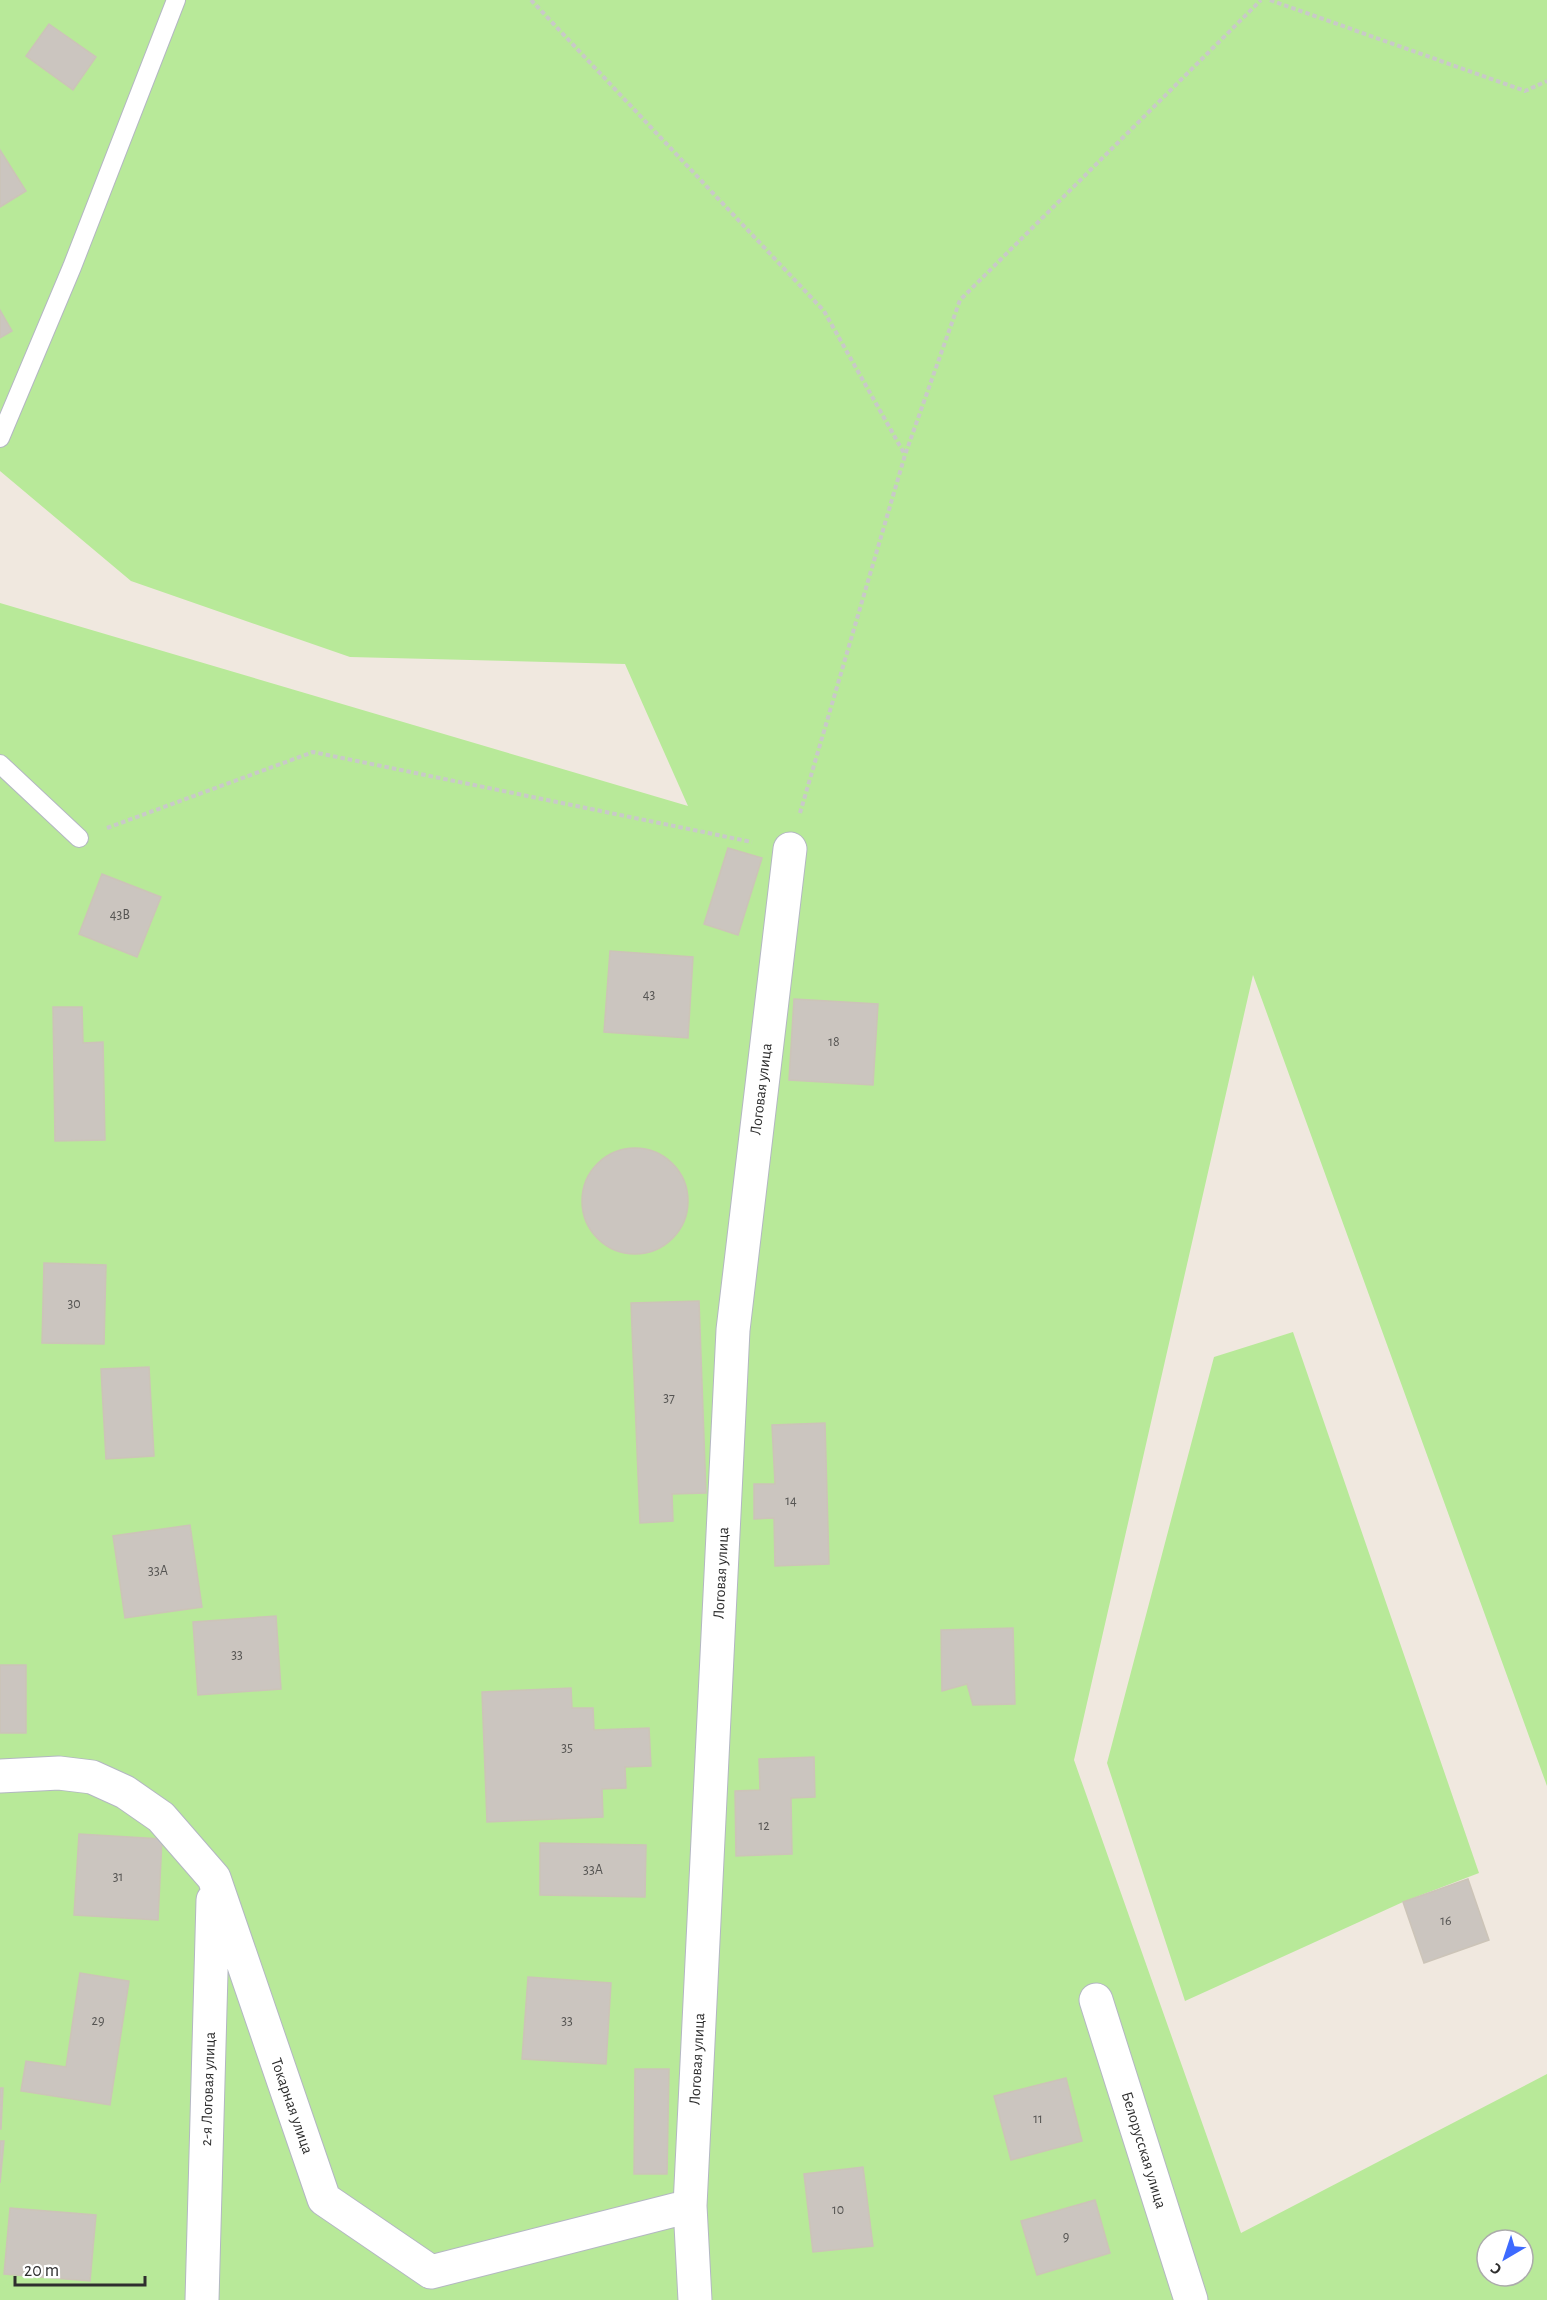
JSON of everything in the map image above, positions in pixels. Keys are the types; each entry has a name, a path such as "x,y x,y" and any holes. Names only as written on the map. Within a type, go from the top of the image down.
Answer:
{"street":[{"name":"Логовая улица","path":"695,2300 690,2206 733,1330 790,849"},
{"name":"Токарная улица","path":"0,1776 59,1773 92,1777 125,1792 161,1817 214,1878 324,2199 431,2272 690,2206"},
{"name":"2-я Логовая улица","path":"201,2300 214,1878"},
{"name":"Белорусская улица","path":"1096,2000 1191,2300"}],"lane":[{"path":"0,438 72,267 176,0"},
{"path":"0,764 79,838"}],"path":[{"path":"531,0 824,311 905,455"},
{"path":"79,838 313,752 790,849 905,455 960,300 1261,0"},
{"path":"1270,0 1525,91 1547,81"}],"green space":[{"path":"0,0 1547,0 1547,1786 1253,975 1074,1760 1241,2233 1547,2074 1547,2300 0,2300 0,603 688,806 625,664 350,657 131,581 0,471"},
{"path":"1293,1332 1479,1873 1403,1902 1185,2001 1107,1763 1214,1357"}],"building":[{"path":"49,24 96,57 73,90 26,56"},
{"path":"0,150 26,191 0,207"},
{"path":"0,310 12,331 0,338"},
{"path":"728,848 762,858 738,935 704,924"},
{"path":"102,874 161,897 137,957 79,934"},
{"path":"610,951 693,957 688,1038 604,1032"},
{"path":"794,999 878,1004 873,1085 789,1080"},
{"path":"53,1007 82,1007 83,1043 103,1042 105,1140 55,1141"},
{"path":"635,1148 655,1152 672,1164 684,1181 688,1201 684,1221 672,1238 655,1250 635,1254 615,1250 598,1238 586,1221 582,1201 586,1181 598,1164 615,1152"},
{"path":"44,1263 106,1265 104,1344 42,1343"},
{"path":"699,1301 706,1493 672,1494 673,1521 640,1523 631,1303"},
{"path":"149,1367 154,1456 106,1459 101,1369"},
{"path":"825,1423 829,1564 775,1566 774,1518 754,1519 754,1484 775,1484 772,1425"},
{"path":"190,1525 202,1607 125,1618 113,1536"},
{"path":"276,1616 281,1689 198,1695 193,1622"},
{"path":"1013,1628 1015,1704 973,1705 967,1684 942,1691 941,1630"},
{"path":"0,1665 26,1665 26,1733 0,1733"},
{"path":"571,1688 572,1708 593,1708 594,1730 649,1728 651,1766 625,1767 626,1788 602,1789 603,1817 487,1822 482,1692"},
{"path":"814,1757 815,1797 791,1798 792,1854 736,1856 735,1791 760,1790 759,1759"},
{"path":"79,1834 162,1839 158,1920 74,1915"},
{"path":"540,1843 646,1845 645,1897 540,1895"},
{"path":"1468,1879 1489,1940 1424,1963 1403,1902"},
{"path":"80,1973 129,1981 110,2105 21,2091 26,2061 66,2067"},
{"path":"528,1977 611,1983 606,2064 522,2059"},
{"path":"635,2069 669,2069 667,2174 634,2174"},
{"path":"1066,2078 1082,2141 1011,2160 994,2096"},
{"path":"0,2088 3,2088 1,2129 0,2129"},
{"path":"0,2141 4,2141 0,2183"},
{"path":"863,2167 873,2246 813,2252 804,2174"},
{"path":"1095,2200 1110,2253 1037,2275 1021,2221"},
{"path":"10,2208 96,2215 90,2281 4,2274"}]}
